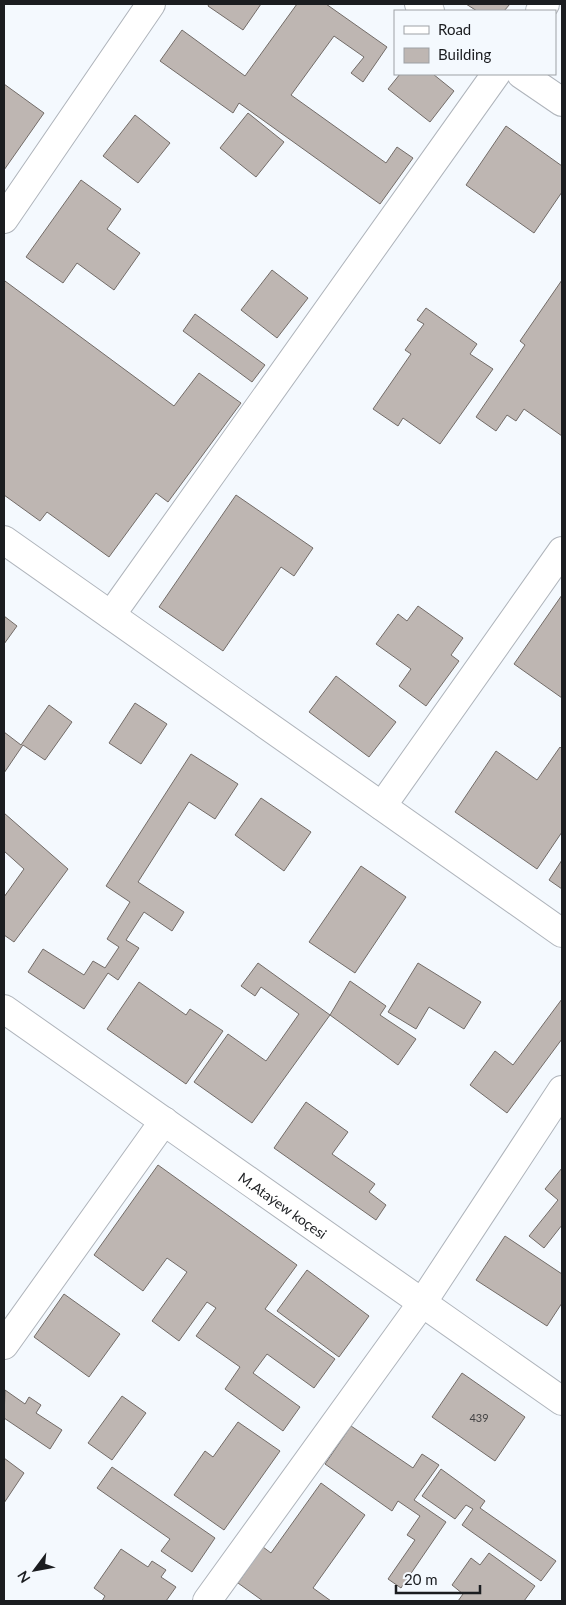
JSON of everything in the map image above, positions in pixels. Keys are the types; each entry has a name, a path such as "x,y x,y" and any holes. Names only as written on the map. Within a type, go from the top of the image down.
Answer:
{"street":[{"path":"4,218 151,4"},
{"path":"112,616 495,75"},
{"path":"522,75 562,102"},
{"path":"4,540 562,933"},
{"path":"382,806 562,551"},
{"name":"M.Ataýew koçesi","path":"4,1009 562,1401"},
{"path":"207,1601 422,1303 562,1090"},
{"path":"4,1346 164,1122"}],"building":[{"path":"209,4 261,4 243,30 208,6"},
{"path":"297,4 326,4 387,47 363,82 351,73 364,57 334,36 291,95 386,163 397,147 413,158 380,204 239,103 233,113 160,61 182,30 245,76"},
{"path":"466,4 510,4 505,10 475,10"},
{"path":"399,75 434,75 454,91 430,122 388,89"},
{"path":"4,84 44,113 4,170"},
{"path":"248,113 284,142 256,177 220,148"},
{"path":"135,115 170,143 138,183 103,156"},
{"path":"506,126 562,166 562,192 534,233 466,185"},
{"path":"81,180 121,209 107,229 140,253 114,290 77,263 63,283 26,257"},
{"path":"272,270 308,298 277,338 241,310"},
{"path":"562,280 562,436 524,409 516,421 507,415 496,431 476,417 525,345 520,341"},
{"path":"5,281 174,406 199,373 241,403 168,502 156,493 109,557 47,512 40,521 4,495"},
{"path":"426,308 477,344 470,354 493,369 440,444 403,418 398,426 373,409 411,354 405,350 424,324 417,320"},
{"path":"195,314 265,365 252,382 183,331"},
{"path":"236,495 313,548 294,576 281,567 223,651 159,607"},
{"path":"562,595 562,698 514,664"},
{"path":"418,606 463,638 451,655 459,661 426,706 399,686 411,669 376,644 398,614 407,621"},
{"path":"4,616 17,626 4,644"},
{"path":"336,676 396,722 369,757 309,712"},
{"path":"135,703 167,724 141,764 109,743"},
{"path":"49,705 72,722 45,760 23,745 4,773 4,732 21,745"},
{"path":"560,747 562,749 562,832 537,869 455,812 496,751 537,780"},
{"path":"191,754 238,784 215,819 189,802 138,882 184,912 172,931 144,912 126,940 139,948 118,980 108,973 84,1009 28,972 43,949 84,975 93,961 105,968 119,947 107,939 130,902 106,886"},
{"path":"261,798 311,832 284,871 235,835"},
{"path":"4,813 68,869 14,942 4,935 4,897 24,869 4,851"},
{"path":"562,860 562,889 549,880"},
{"path":"361,866 406,897 355,973 309,942"},
{"path":"258,963 330,1015 252,1123 194,1082 228,1034 266,1061 299,1014 261,987 255,996 241,986"},
{"path":"418,963 481,1002 464,1029 429,1007 416,1029 388,1012"},
{"path":"350,981 386,1006 380,1015 416,1039 398,1065 330,1015"},
{"path":"139,982 186,1015 190,1009 223,1031 186,1084 107,1029"},
{"path":"562,999 562,1039 507,1113 470,1085 495,1051 513,1065"},
{"path":"306,1102 348,1132 332,1154 375,1184 369,1192 386,1205 376,1220 274,1148"},
{"path":"158,1165 297,1265 265,1309 335,1359 314,1388 267,1354 253,1373 300,1407 283,1431 225,1389 240,1367 196,1336 216,1308 207,1302 179,1341 152,1321 187,1272 167,1258 143,1291 94,1255"},
{"path":"562,1168 562,1225 544,1248 529,1236 558,1200 545,1189"},
{"path":"505,1236 562,1274 562,1303 547,1326 476,1280"},
{"path":"307,1270 369,1316 339,1357 277,1311"},
{"path":"64,1294 120,1334 89,1377 34,1337"},
{"path":"462,1373 525,1417 495,1461 432,1417"},
{"path":"5,1390 25,1404 29,1397 41,1405 36,1413 62,1430 50,1449 4,1418"},
{"path":"122,1396 146,1413 112,1460 88,1443"},
{"path":"238,1422 280,1451 224,1530 174,1495 205,1451 213,1457"},
{"path":"351,1426 413,1468 422,1454 439,1465 414,1500 446,1522 401,1588 388,1579 415,1540 407,1535 420,1516 398,1501 392,1511 325,1464"},
{"path":"4,1458 24,1473 4,1503"},
{"path":"112,1467 215,1538 192,1572 161,1551 170,1539 97,1488"},
{"path":"441,1469 485,1501 480,1508 556,1561 541,1581 462,1525 473,1509 466,1505 455,1519 422,1496"},
{"path":"321,1483 365,1515 313,1588 331,1601 263,1601 238,1583 263,1547 271,1553"},
{"path":"121,1549 148,1567 152,1561 166,1570 161,1577 176,1587 166,1601 102,1601 105,1596 94,1588"},
{"path":"489,1553 535,1586 524,1601 458,1601 463,1594 452,1585 471,1558 480,1565"}]}
